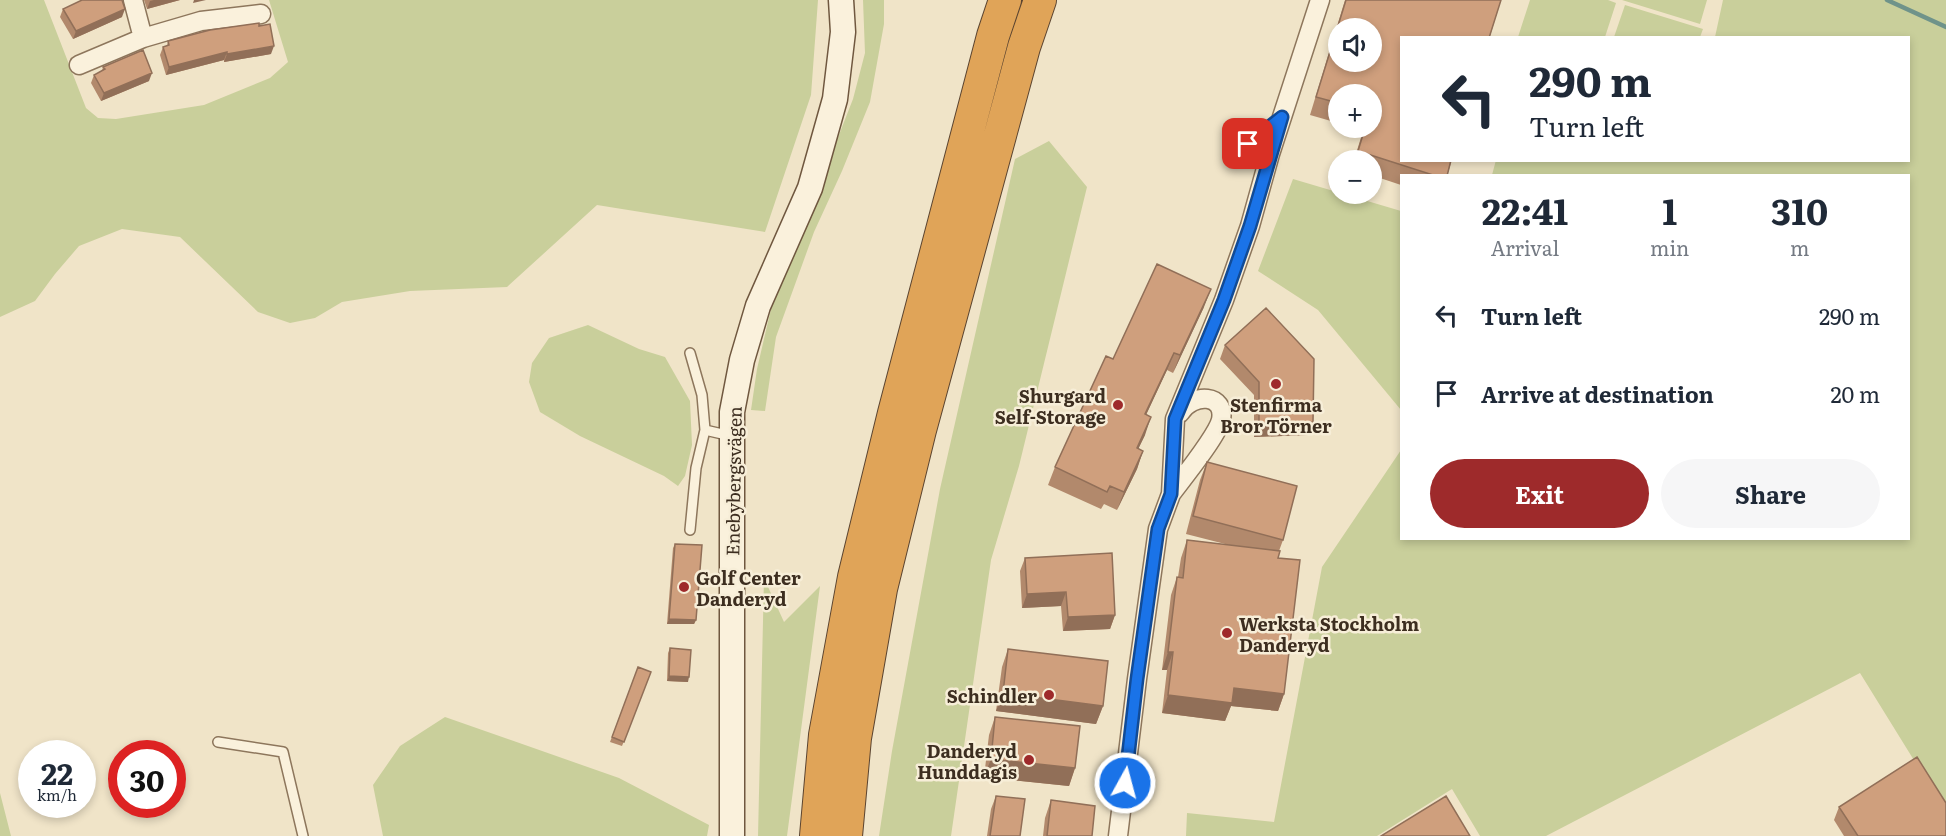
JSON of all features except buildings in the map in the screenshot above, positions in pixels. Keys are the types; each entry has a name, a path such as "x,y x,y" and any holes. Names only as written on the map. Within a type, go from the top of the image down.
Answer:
{"highway":[{"path":"816,836 825,735 854,577 894,413 993,36 1005,0"},
{"path":"846,836 855,738 881,589 920,430 1024,47 1040,0"}],"main road":[{"name":"Enebybergsvägen","path":"732,836 732,412 742,360 758,306 810,188 835,99 843,32 841,0"}],"street":[{"path":"134,0 143,38"},
{"path":"1171,494 1175,419 1224,300 1250,226 1320,0"},
{"path":"79,65 143,38 201,21 261,14"},
{"path":"1118,836 1158,529 1171,494 1217,430 1222,417 1218,406 1213,401 1200,398 1191,401 1175,419"}],"lane":[{"path":"1231,157 1282,117"},
{"path":"690,353 702,395 705,430 696,468 690,530"},
{"path":"705,430 731,436"},
{"path":"218,742 283,752 303,836"}],"green space":[{"path":"0,0 44,0 86,108 98,118 116,119 204,105 270,78 288,62 269,0 818,0 811,95 765,232 597,205 507,287 410,291 342,302 315,318 290,323 258,312 180,237 122,229 79,246 35,301 0,317"},
{"path":"863,0 884,0 884,24 870,102 814,232 776,337 765,411 751,410 757,369 771,309 853,99 865,53"},
{"path":"1530,0 1608,0 1616,3 1605,36 1518,36"},
{"path":"1622,0 1707,0 1700,24"},
{"path":"1723,0 1946,0 1946,812 1860,673 1546,836 1480,836 1452,789 1377,836 1186,836 1187,813 1274,822 1322,567 1400,451 1400,540 1910,540 1910,174 1492,174 1495,162 1910,162 1910,36 1715,36"},
{"path":"1625,5 1703,29 1700,36 1614,36"},
{"path":"1049,141 1087,187 1019,466 991,560 951,836 879,836 892,751 940,489 1015,159"},
{"path":"1293,179 1328,189 1328,204 1377,204 1400,211 1400,409 1318,310 1258,271"},
{"path":"588,325 639,349 665,357 690,401 692,445 685,476 678,486 664,476 580,436 540,412 529,382 532,363 549,338"},
{"path":"764,578 784,622 820,586 787,836 758,836"},
{"path":"445,717 619,778 709,825 707,836 383,836 373,785 400,746"},
{"path":"0,793 11,836 0,836"}],"waterway":[{"path":"1887,0 1946,27"}],"place":[{"name":"Stenfirma Bror Törner","path":"1276,384"},
{"name":"Shurgard Self-Storage","path":"1118,405"},
{"name":"Golf Center Danderyd","path":"684,587"},
{"name":"Werksta Stockholm Danderyd","path":"1227,633"},
{"name":"Schindler","path":"1049,695"},
{"name":"Danderyd Hunddagis","path":"1029,760"}],"route":[{"path":"1125,783 1158,529 1171,494 1175,419 1224,300 1250,226 1282,117 1248,144"}]}
